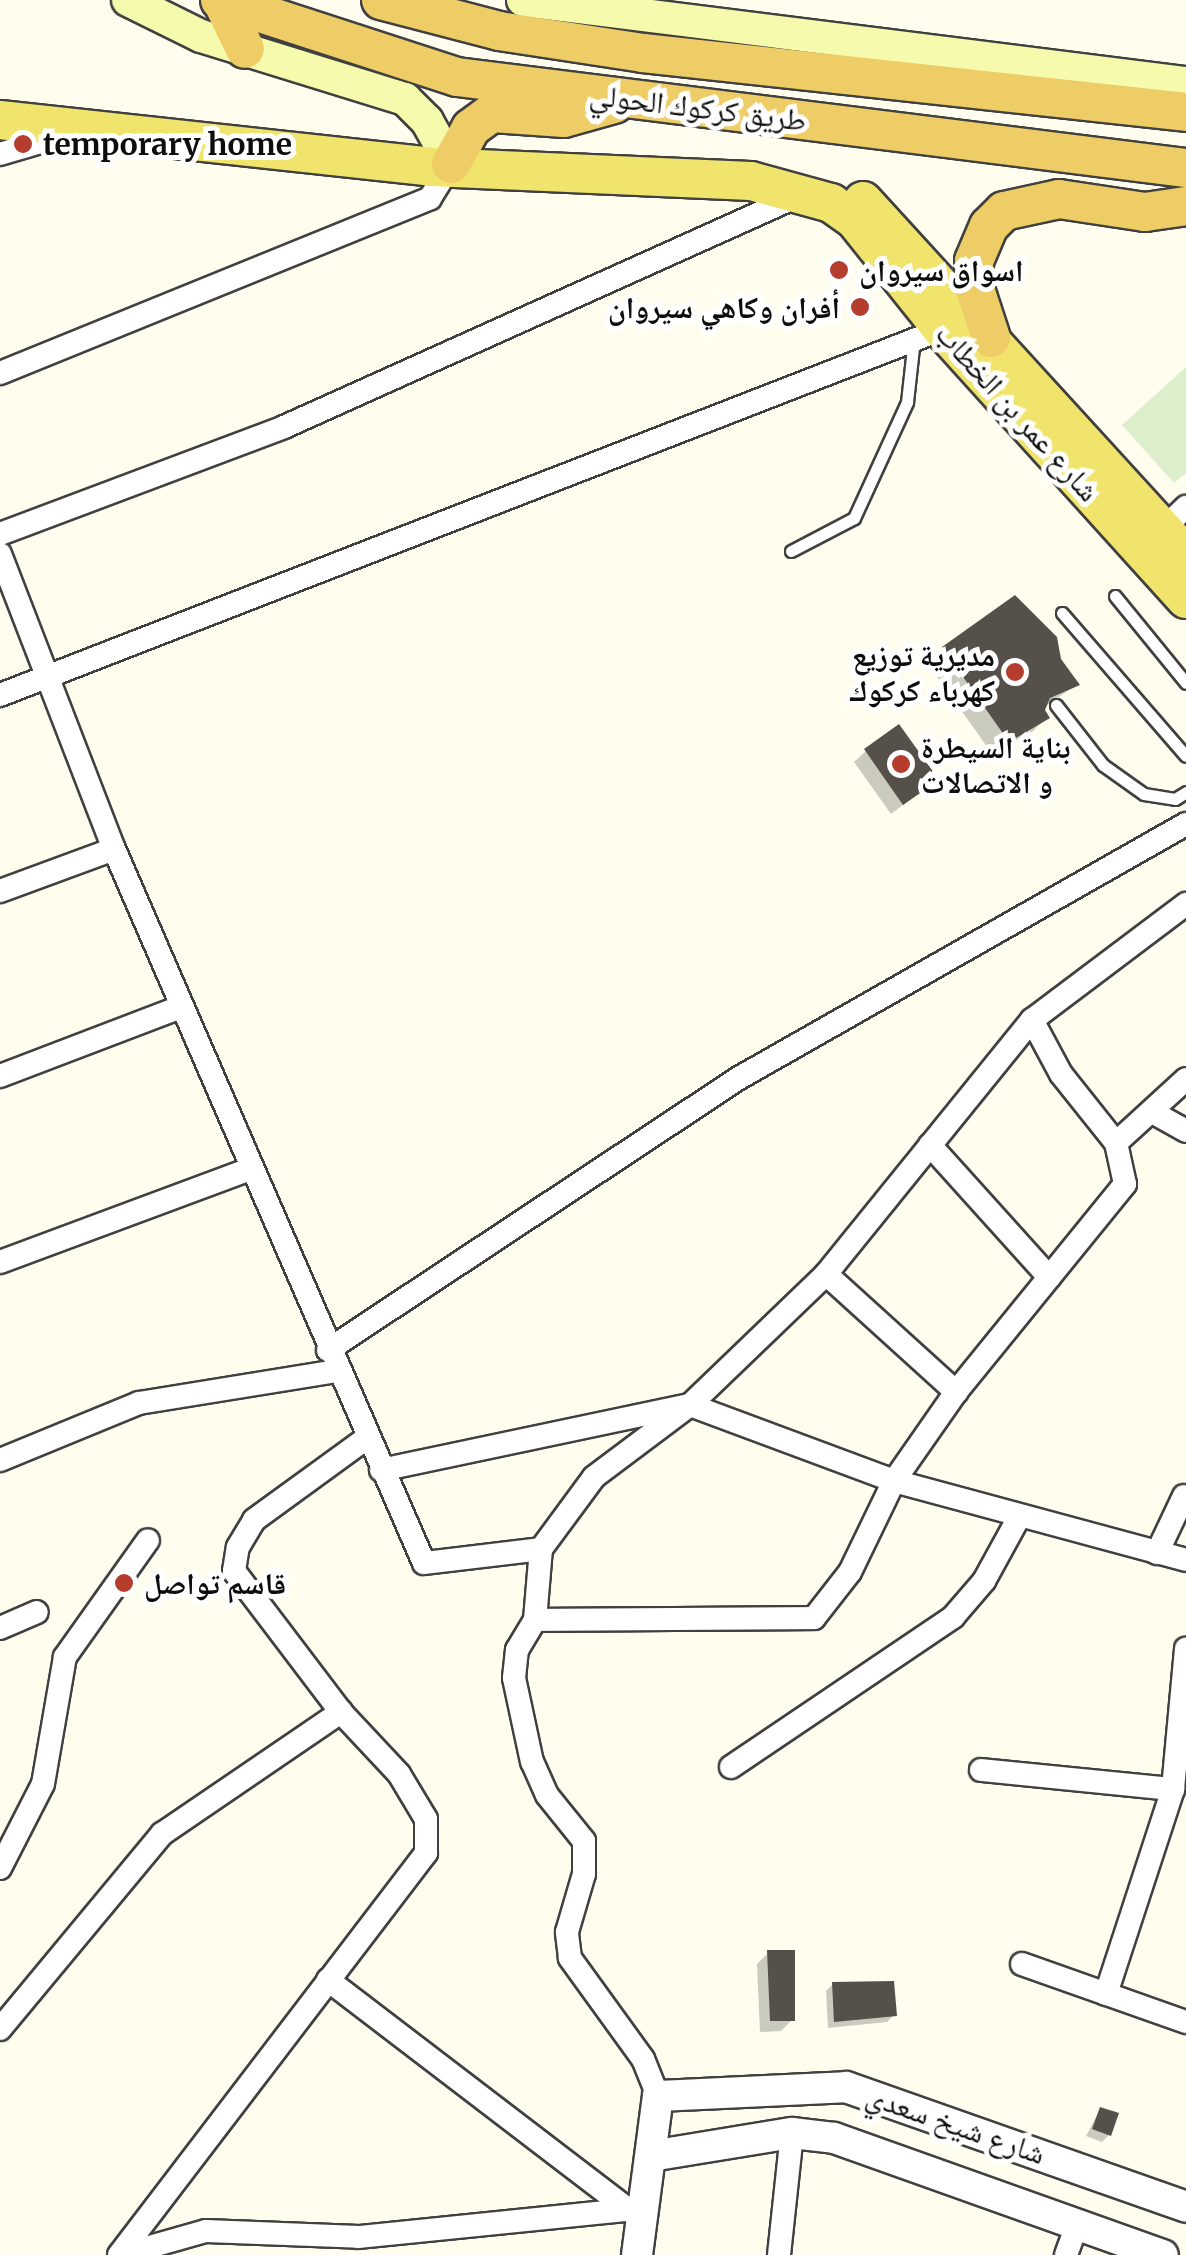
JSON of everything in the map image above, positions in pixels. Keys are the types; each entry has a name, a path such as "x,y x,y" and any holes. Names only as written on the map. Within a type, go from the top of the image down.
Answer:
{"highway":[{"name":"طريق كركوك الحولي","path":"381,0 500,31 729,44 1186,112"},
{"path":"221,1 244,49"},
{"name":"طريق كركوك الحولي","path":"221,1 457,77 1186,168"},
{"path":"451,164 472,128 492,114 564,118 631,99"},
{"path":"991,338 974,286 974,261 988,226 1004,211 1059,199 1145,212 1186,206"}],"main road":[{"path":"128,0 201,36 405,99 427,121 451,164"},
{"path":"523,0 729,44 1186,83"},
{"path":"0,102 423,150 451,164"},
{"path":"0,120 451,164 752,181 803,194"},
{"name":"شارع عمر بن الخطاب","path":"803,194 842,192 877,210 991,338 1009,382 1186,599"},
{"name":"شارع عمر بن الخطاب","path":"803,194 855,220 928,334 1009,382 1178,530"}],"street":[{"path":"0,154 87,129"},
{"path":"0,373 430,198 451,164"},
{"path":"0,534 284,427 803,194"},
{"path":"0,694 928,334"},
{"path":"0,554 114,849 332,1360 424,1563 541,1550"},
{"path":"0,1460 139,1403 332,1360 739,1078 1186,824"},
{"path":"0,891 114,849"},
{"path":"636,2255 634,2215 652,2156 658,2096 643,2059 570,1958 568,1932 586,1858 584,1841 547,1795 522,1733 517,1650 534,1620 541,1550 594,1477 690,1405 826,1274 1032,1020 1186,904"},
{"path":"0,1076 182,1007"},
{"path":"534,1620 814,1618 850,1572 894,1482 956,1392 1125,1184 1116,1143 1061,1074 1032,1020"},
{"path":"1116,1143 1186,1079"},
{"path":"1152,1112 1186,1131"},
{"path":"930,1144 1049,1277"},
{"path":"0,1262 250,1169"},
{"path":"826,1274 956,1392"},
{"path":"380,1470 690,1405 894,1482 1186,1560"},
{"path":"120,2255 426,1853 426,1818 399,1774 341,1712 234,1571 238,1547 254,1520 367,1438"},
{"path":"1156,1553 1185,1494"},
{"path":"731,1767 953,1617 984,1581 1019,1518"},
{"path":"0,1868 44,1784 65,1657 148,1540"},
{"path":"0,1628 37,1612"},
{"path":"1106,1994 1172,1789 1186,1649"},
{"path":"0,2030 162,1834 341,1712"},
{"path":"981,1770 1172,1789"},
{"path":"1022,1964 1186,2022"},
{"path":"328,1980 634,2215"},
{"name":"شارع شيخ سعدي","path":"658,2096 846,2086 1186,2207"},
{"path":"779,2255 792,2132"},
{"name":"شارع شيخ سعدي","path":"652,2156 792,2132 834,2138 1163,2255"},
{"path":"120,2255 206,2231 360,2246 634,2215"},
{"path":"1066,2255 1078,2222"}],"lane":[{"path":"792,550 854,518 907,402 928,334"},
{"path":"1115,596 1186,683"},
{"path":"1062,613 1186,756"},
{"path":"1056,706 1102,765 1144,794 1175,798 1186,792"}],"green space":[{"path":"1186,367 1186,473 1174,483 1122,425"}],"building":[{"name":"مديرية توزيع كهرباء كركوك","path":"1015,595 1057,637 1061,659 1080,685 1050,698 1045,710 1050,718 1009,742 942,647"},
{"name":"بناية السيطرة و الاتصالات","path":"899,724 939,780 903,805 864,749"},
{"path":"767,1950 795,1950 795,2021 770,2021"},
{"path":"894,1981 897,2016 834,2022 832,1982"},
{"path":"1100,2107 1119,2113 1111,2136 1092,2129"}],"place":[{"name":"temporary home","path":"23,144"},
{"name":"اسواق سيروان","path":"839,270"},
{"name":"أفران وكاهي سيروان","path":"860,307"},
{"name":"مديرية توزيع كهرباء كركوك","path":"1015,672"},
{"name":"بناية السيطرة و الاتصالات","path":"901,764"},
{"name":"قاسم تواصل","path":"124,1583"}]}
